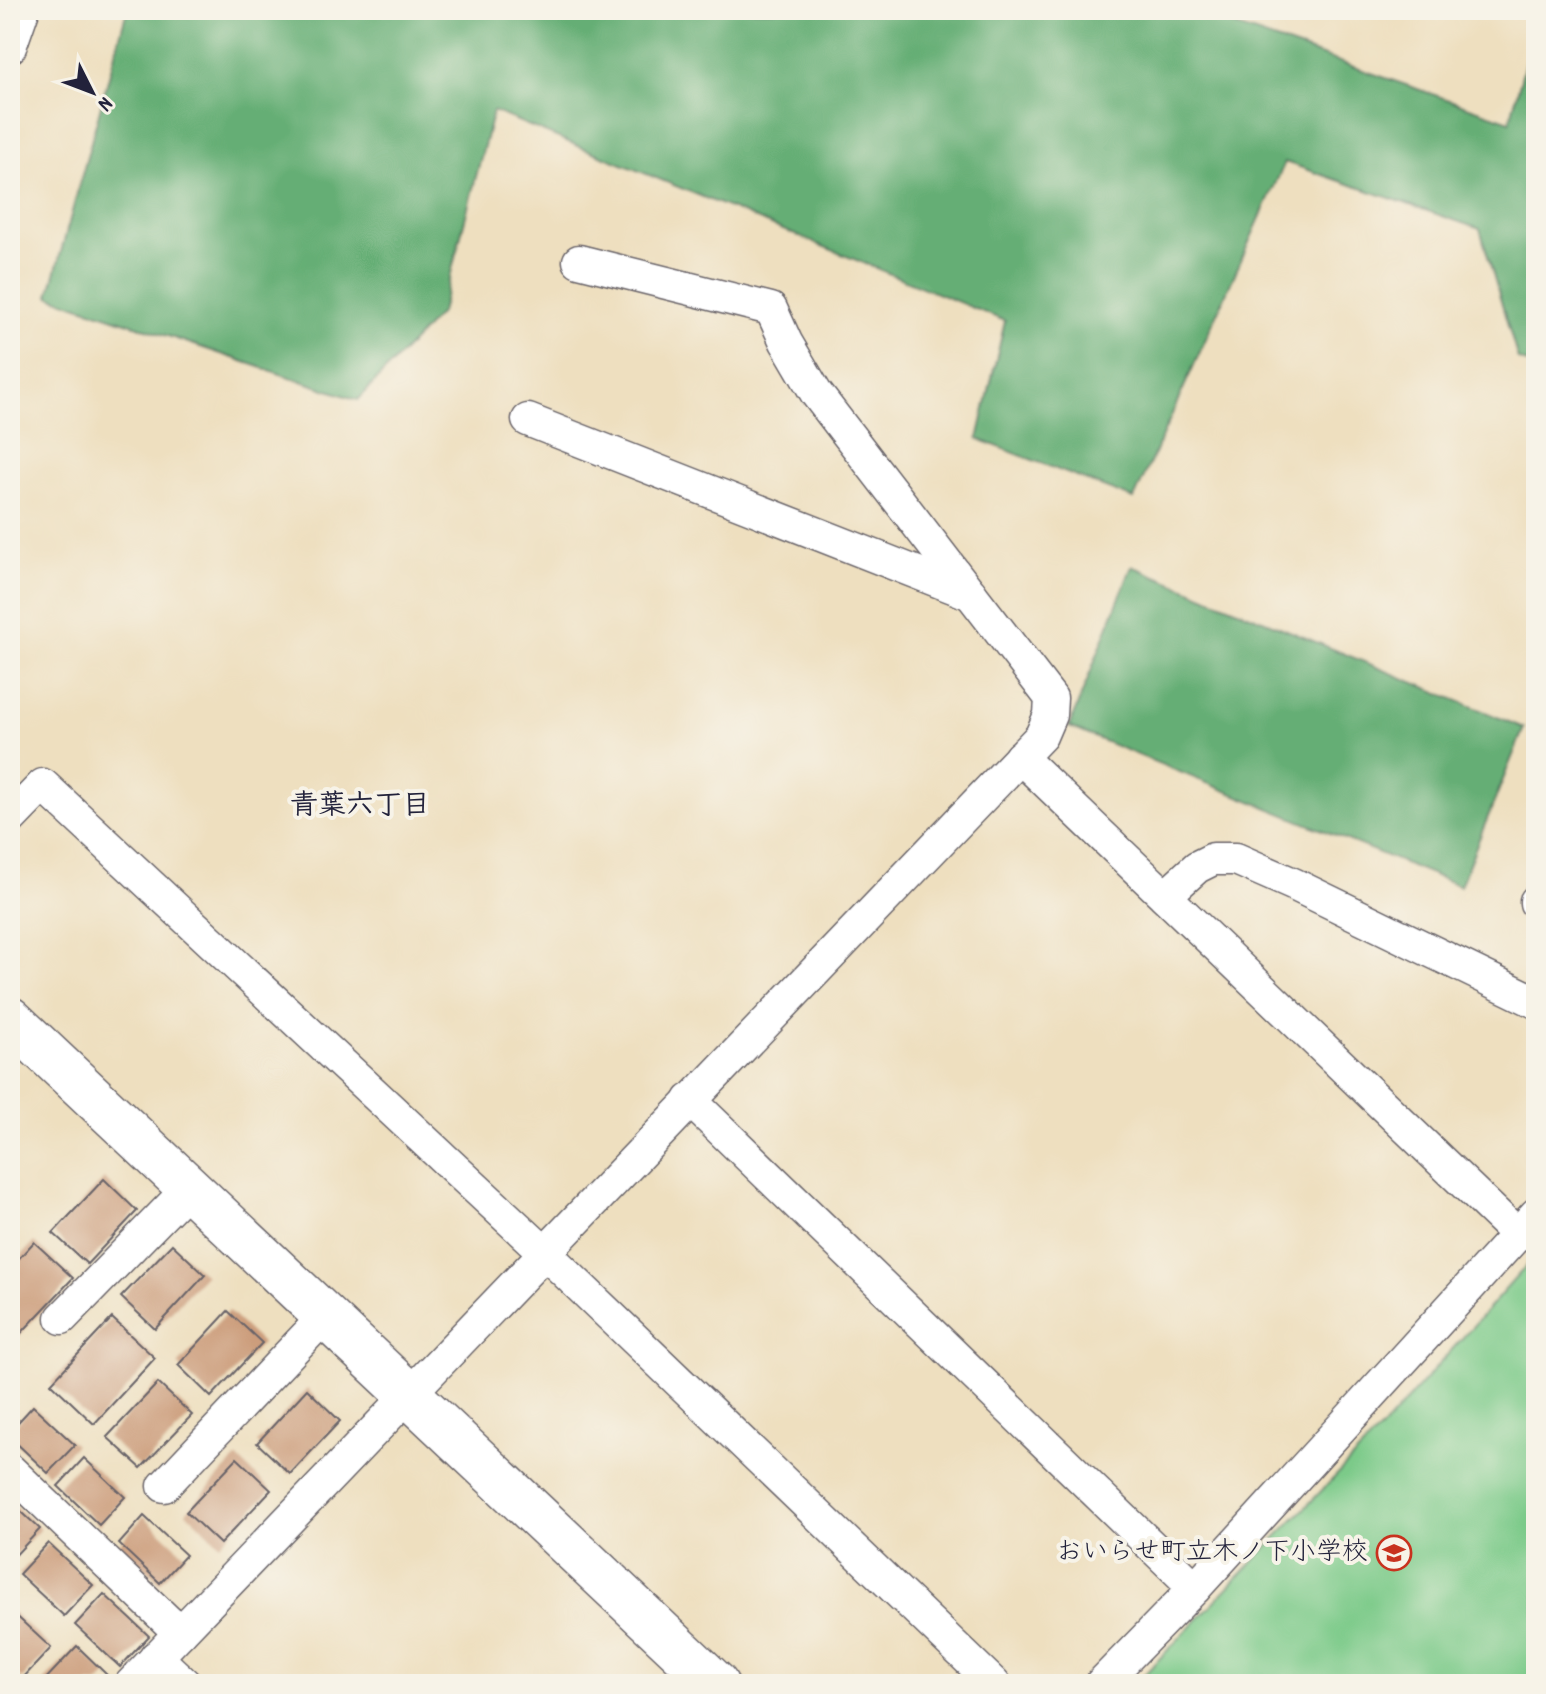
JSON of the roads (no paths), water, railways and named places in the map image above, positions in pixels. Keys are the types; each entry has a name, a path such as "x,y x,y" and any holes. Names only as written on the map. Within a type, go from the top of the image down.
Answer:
{"street":[{"path":"10,47 23,10"},
{"path":"131,1684 1041,736 1050,715 1051,698 816,393 771,309 579,261"},
{"path":"528,420 971,594"},
{"path":"1020,757 1165,896 1527,1224 1195,1588 1101,1684"},
{"path":"10,819 43,785 544,1252 994,1684"},
{"path":"1165,896 1197,867 1213,859 1236,859 1536,1002"},
{"path":"10,1019 327,1314 707,1681"},
{"path":"690,1100 1195,1588"},
{"path":"62,1318 190,1187"},
{"path":"164,1486 327,1314"},
{"path":"10,1470 180,1633"},
{"path":"156,1657 185,1684"}],"place":[{"name":"おいらせ町立木ノ下小学校","path":"1394,1553"}],"district":[{"name":"青葉六丁目","path":"360,808"}]}
